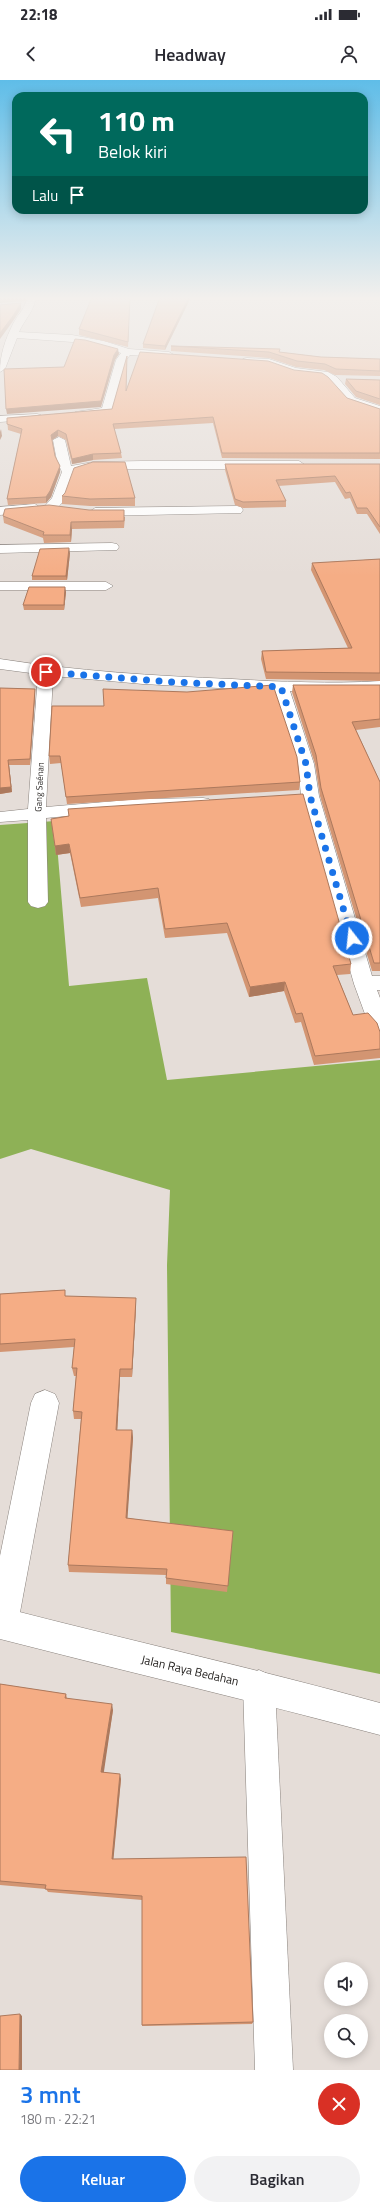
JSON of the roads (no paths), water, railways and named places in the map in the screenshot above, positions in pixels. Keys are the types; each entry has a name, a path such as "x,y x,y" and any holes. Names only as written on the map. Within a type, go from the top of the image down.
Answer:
{"street":[{"path":"67,415 107,411 113,390"},
{"path":"342,390 351,400 380,410"},
{"path":"0,419 52,417"},
{"path":"50,507 58,500 68,472 63,461 60,440"},
{"path":"68,472 82,467 152,463 308,465"},
{"path":"0,511 50,507 65,510"},
{"path":"84,512 237,510"},
{"path":"0,549 112,547"},
{"path":"0,586 106,586"},
{"path":"0,664 46,672 171,682 319,688 380,686"},
{"name":"Gang Saénan","path":"38,902 37,813 46,672"},
{"path":"281,687 306,764 302,796 372,984 380,1025"},
{"path":"0,817 140,804 220,801"},
{"path":"1,1623 45,1403"},
{"name":"Jalan Raya Bedahan","path":"1,1623 127,1656 259,1686 380,1720"},
{"path":"259,1686 274,2070"}]}
